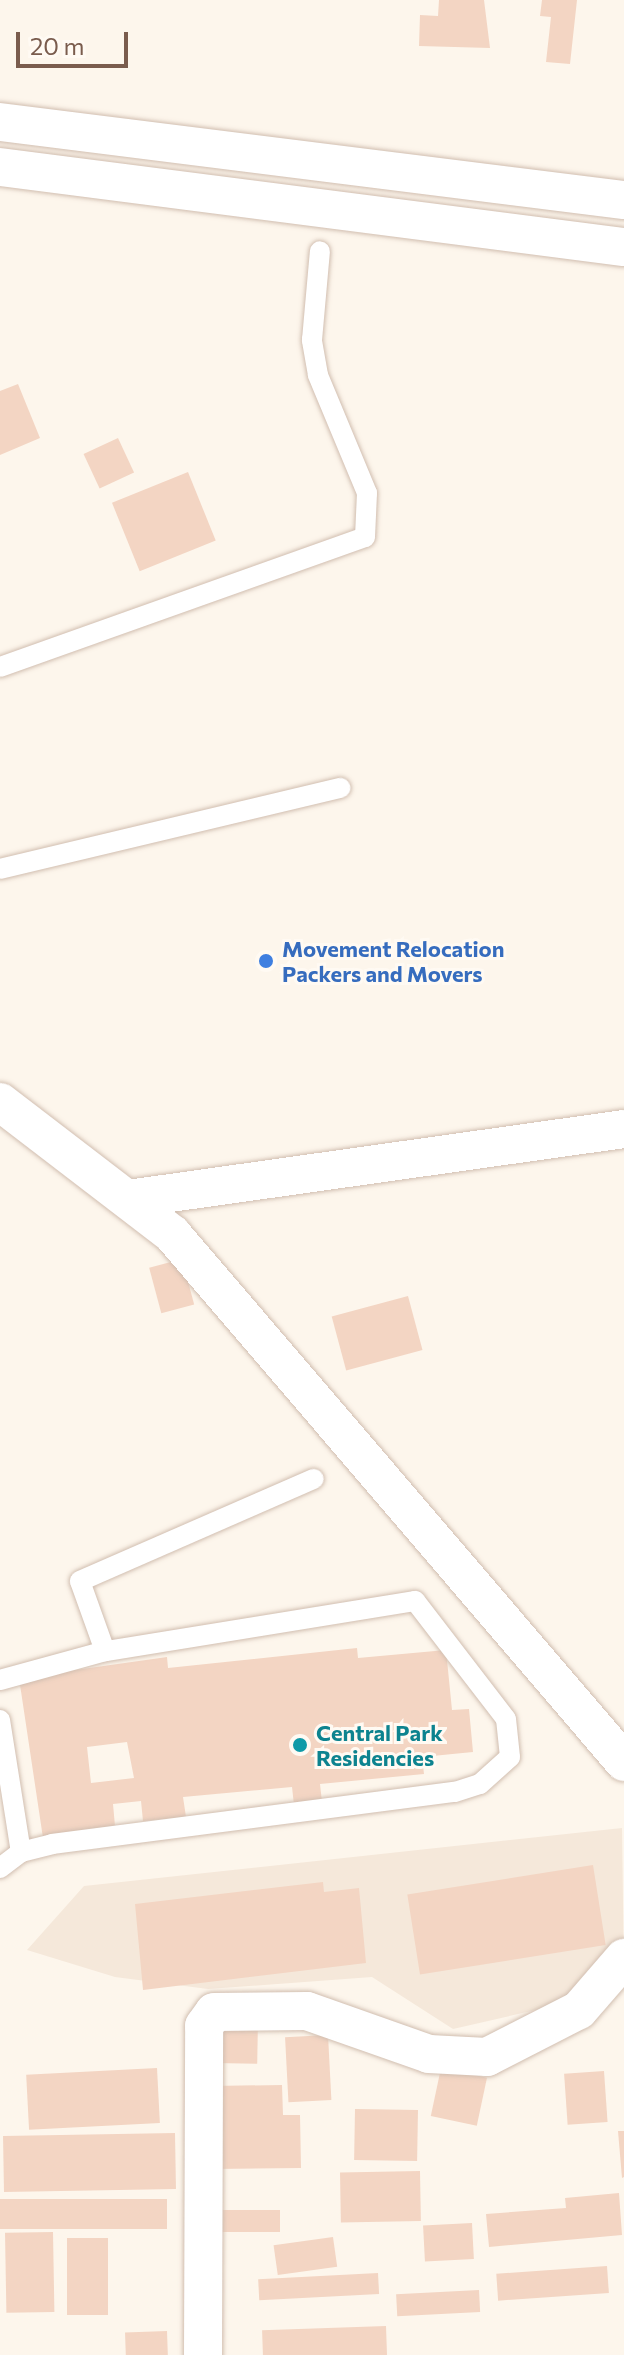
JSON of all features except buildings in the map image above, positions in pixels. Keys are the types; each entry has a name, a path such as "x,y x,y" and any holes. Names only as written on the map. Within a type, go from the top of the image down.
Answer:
{"street":[{"path":"0,122 624,200"},
{"path":"0,167 624,247"},
{"path":"0,1102 172,1234 624,1762"},
{"path":"128,1199 624,1129"},
{"path":"203,2355 204,2026 214,2012 307,2011 429,2054 487,2057 579,2010 624,1958"}],"lane":[{"path":"0,667 365,537 367,493 318,375 312,340 320,251"},
{"path":"0,869 340,788"},
{"path":"105,1651 80,1581 314,1479"},
{"path":"0,1680 105,1651 415,1601 506,1719 510,1757 501,1770 455,1792 21,1852 0,1868"},
{"path":"0,1720 21,1852"}],"shaded area":[{"path":"622,1828 624,1975 540,2009 453,2029 372,1977 208,1989 115,1977 27,1950 84,1886"}],"place":[{"name":"Movement Relocation Packers and Movers","path":"266,961"},
{"name":"Central Park Residencies","path":"300,1745"}]}
